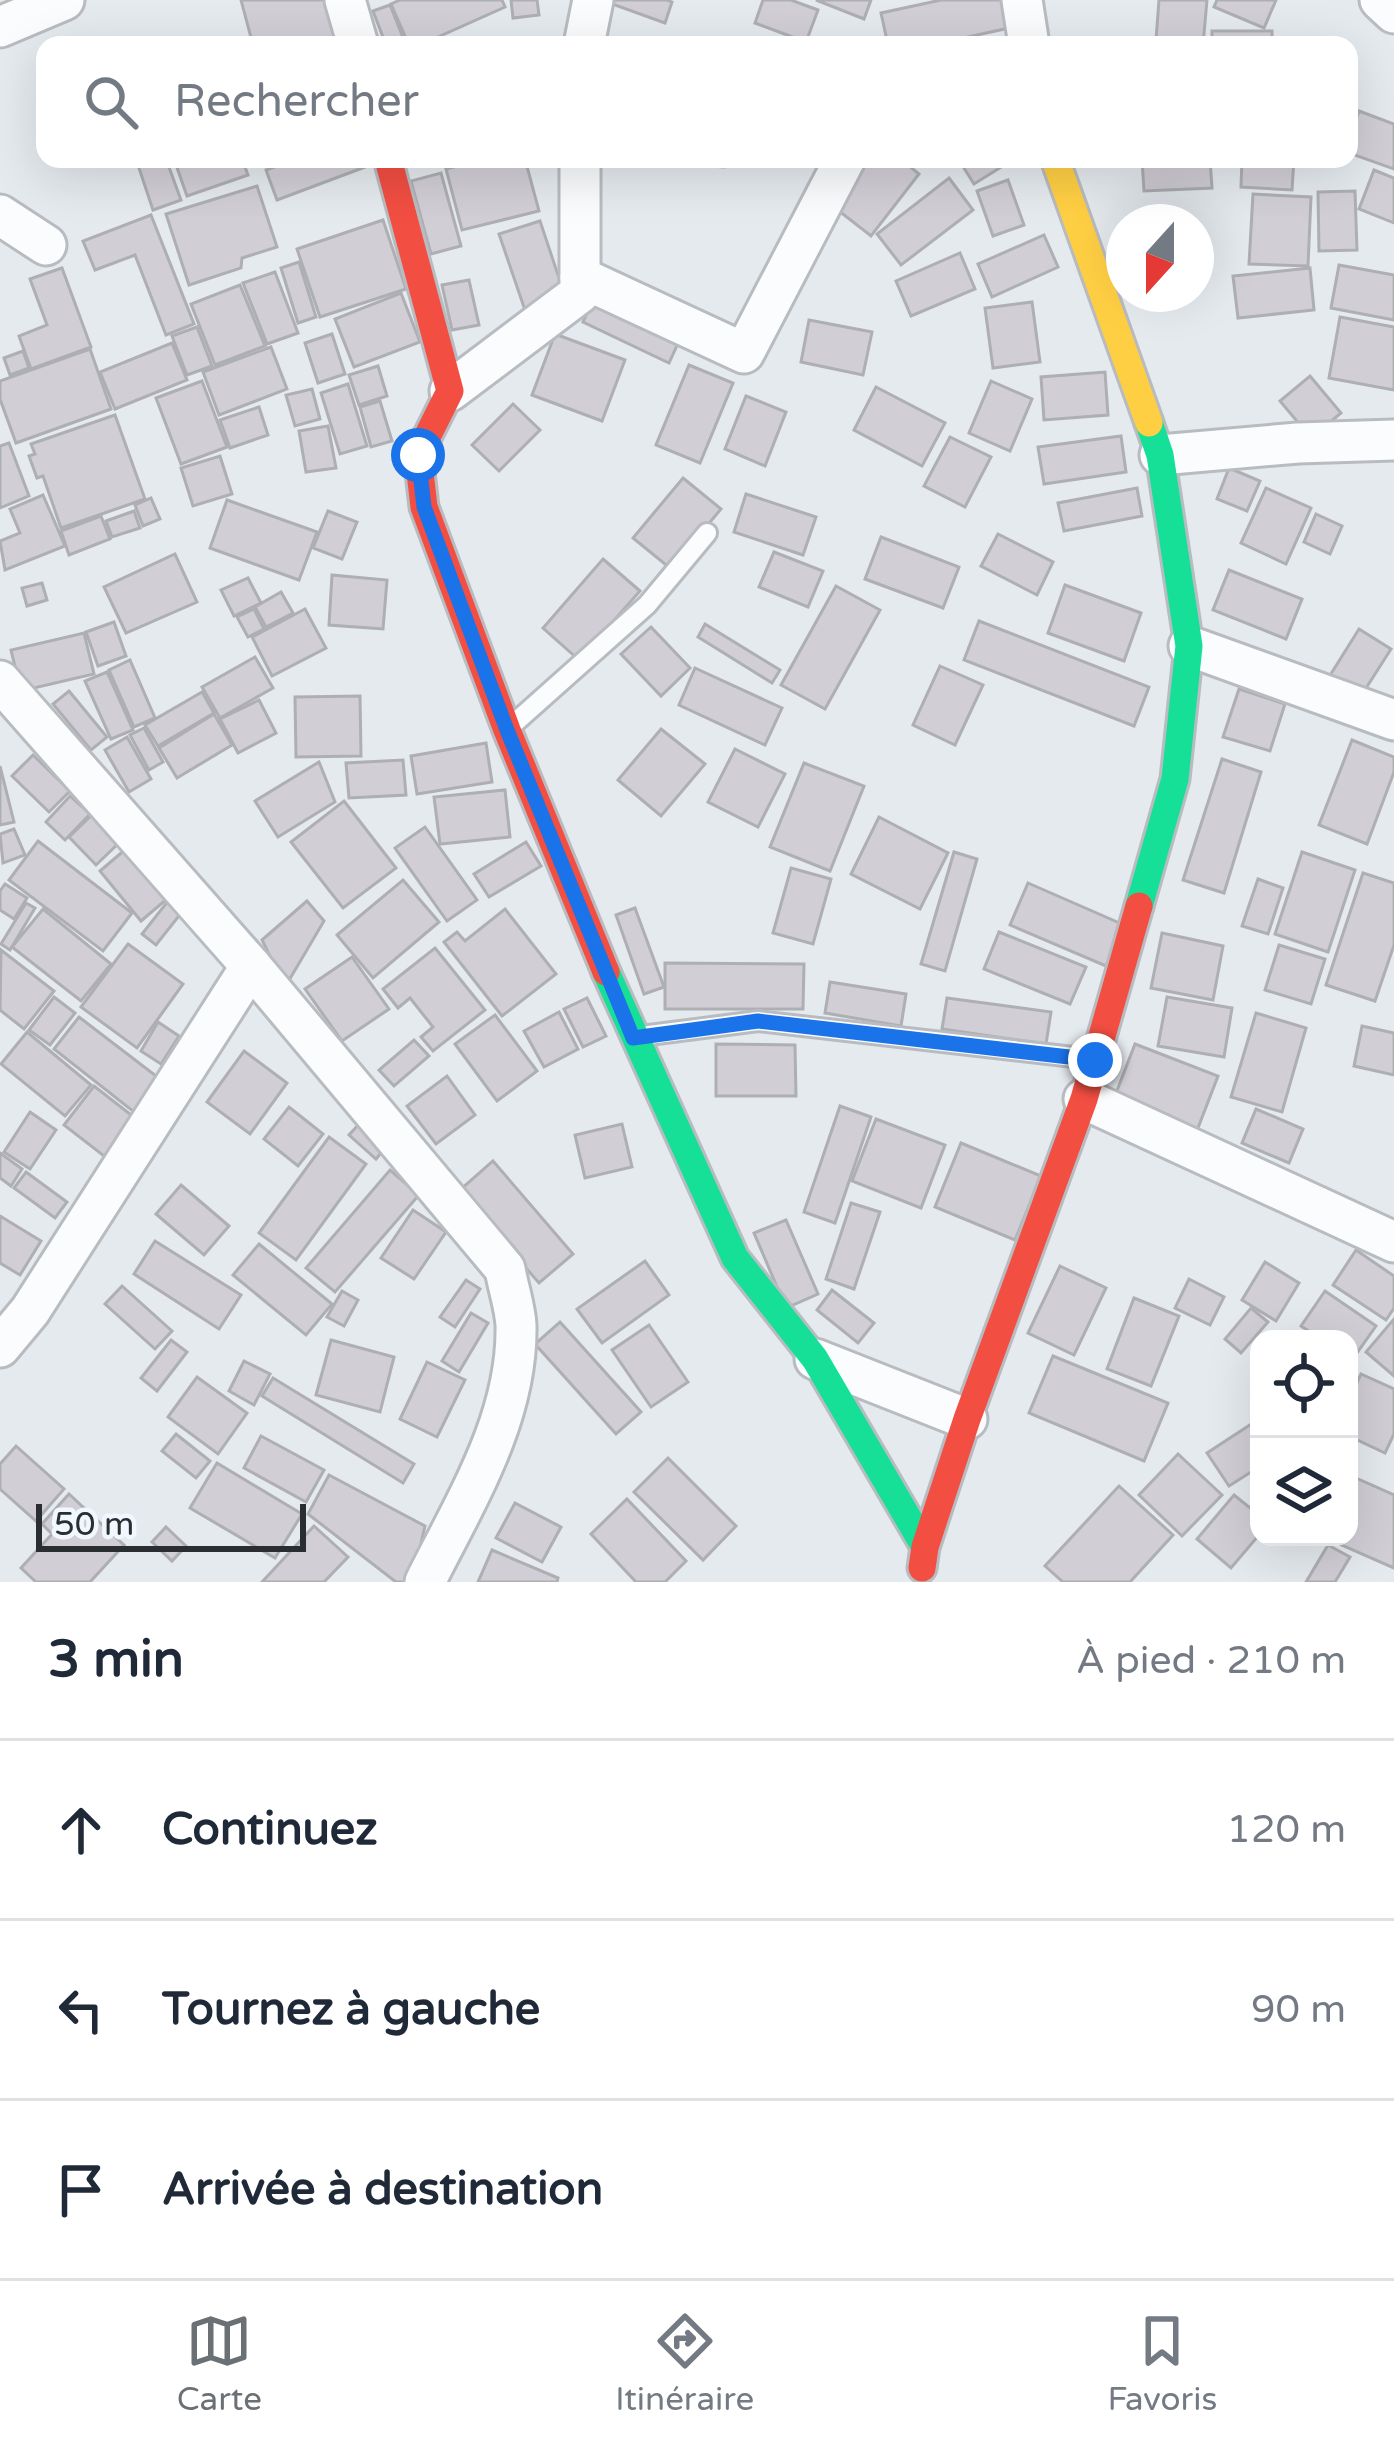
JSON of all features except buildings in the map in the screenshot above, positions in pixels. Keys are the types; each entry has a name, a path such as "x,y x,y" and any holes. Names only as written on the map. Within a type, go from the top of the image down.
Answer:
{"street":[{"path":"0,27 64,0"},
{"path":"346,0 356,36"},
{"path":"586,36 593,0"},
{"path":"1022,0 1028,36"},
{"path":"1380,0 1394,14"},
{"path":"390,168 450,391"},
{"path":"580,168 580,292 450,391 418,455 424,507 507,730 633,1038 735,1258 815,1359 925,1547"},
{"path":"580,277 744,353 840,168"},
{"path":"921,1582 925,1547 967,1418 1084,1099 1174,779 1189,646 1160,455 1058,168"},
{"path":"0,215 46,245"},
{"path":"1160,455 1394,440"},
{"path":"1189,646 1394,720"},
{"path":"0,681 251,966 505,1269 516,1324 507,1390 491,1450 425,1582"},
{"path":"0,1348 30,1311 251,966"},
{"path":"1084,1099 1394,1242"},
{"path":"815,1359 967,1418"}],"lane":[{"path":"507,730 647,605 707,533"},
{"path":"633,1038 758,1021 1095,1060"}],"traffic: fast":[{"path":"1139,906 1175,779 1189,646 1160,455 1149,423"},
{"path":"606,972 735,1258 815,1359 925,1547"}],"traffic: slow":[{"path":"1058,168 1149,423"}],"traffic: jam":[{"path":"390,168 450,391 418,455 424,507 507,730 606,972"},
{"path":"922,1568 967,1419 1084,1099 1139,906"}],"route":[{"path":"418,455 424,507 507,730 633,1038 758,1021 1095,1060"}]}
